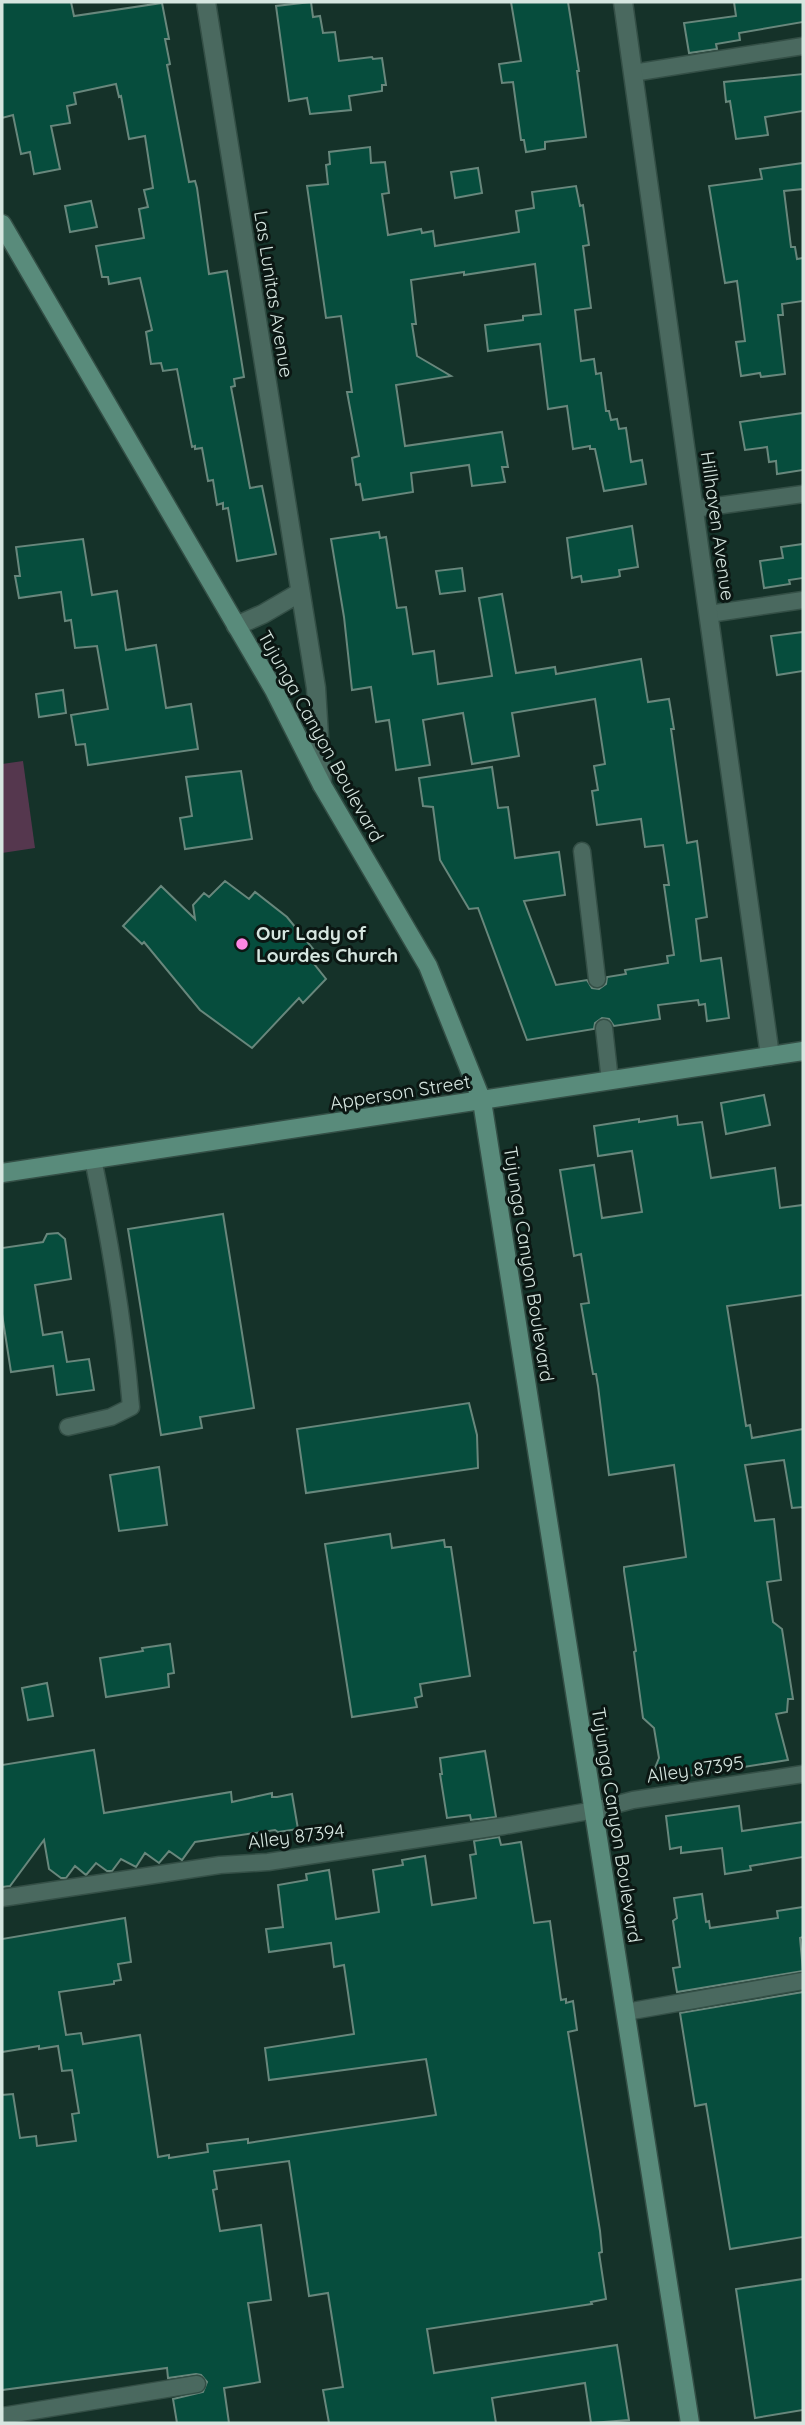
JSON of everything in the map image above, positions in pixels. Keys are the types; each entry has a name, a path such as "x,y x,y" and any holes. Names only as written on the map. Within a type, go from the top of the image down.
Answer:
{"main road":[{"name":"Tujunga Canyon Boulevard","path":"2,224 274,690 321,785 428,966 482,1101 691,2423"},
{"name":"Apperson Street","path":"2,1173 803,1051"}],"street":[{"name":"Las Lunitas Avenue","path":"206,2 316,688 321,785"},
{"name":"Hillhaven Avenue","path":"623,2 770,1056"},
{"path":"236,626 299,593"}],"lane":[{"path":"633,73 803,46"},
{"path":"694,509 803,494"},
{"path":"709,614 803,600"},
{"path":"582,851 597,979"},
{"path":"604,1027 610,1081"},
{"path":"68,1427 111,1418 131,1407 121,1320 93,1159"},
{"name":"Alley 87395","path":"595,1810 633,1800 803,1774"},
{"name":"Alley 87394","path":"2,1898 220,1865 268,1863 595,1810"},
{"path":"626,2012 803,1981"},
{"path":"2,2416 197,2384"}],"shaded area":[{"path":"23,761 35,848 2,853 2,764"}],"building":[{"path":"2,2 71,2 74,16 162,3 169,39 165,39 170,64 167,65 189,182 195,181 197,188 209,274 227,271 244,377 234,379 235,386 231,387 250,488 262,486 276,554 237,561 228,508 223,509 223,503 217,505 213,480 208,481 202,448 192,447 177,369 163,371 161,363 151,364 146,332 152,330 140,278 109,284 108,277 102,277 96,246 144,238 139,209 148,207 144,190 153,188 145,136 129,139 121,96 119,97 116,84 74,93 76,104 67,106 70,123 51,126 60,169 34,174 30,152 21,154 13,115 2,118"},
{"path":"311,2 313,17 320,16 323,33 335,32 339,61 382,58 386,85 382,85 382,91 349,96 351,110 310,114 307,98 289,101 276,6"},
{"path":"511,2 568,2 586,137 545,142 545,149 526,152 524,140 521,140 513,82 502,83 499,64 521,61"},
{"path":"734,2 803,2 803,22 739,33 740,40 716,44 717,49 689,53 684,23 736,16"},
{"path":"803,74 803,111 765,117 768,135 736,139 730,101 726,102 724,82"},
{"path":"370,147 371,163 385,162 389,193 382,194 388,235 421,229 422,233 433,231 435,246 519,232 516,211 534,208 532,192 576,186 580,206 583,205 589,245 583,246 591,308 575,310 581,361 594,359 596,374 601,373 606,411 609,411 611,420 617,419 619,429 626,428 631,462 642,460 646,484 604,491 595,449 590,449 590,446 573,449 567,406 548,409 540,344 488,351 485,325 523,320 523,316 541,314 535,264 411,280 416,324 412,324 417,356 451,376 396,385 405,446 502,432 508,467 502,467 505,482 472,486 469,465 411,473 413,492 363,500 360,484 356,485 352,458 359,456 347,392 352,392 341,316 326,318 307,186 328,184 326,165 330,164 329,152"},
{"path":"803,163 803,189 784,191 791,247 795,247 797,259 803,258 803,301 782,304 783,315 778,315 785,374 761,377 760,373 741,376 736,342 745,341 737,281 725,283 709,186 762,179 760,169"},
{"path":"478,168 482,193 455,198 451,172"},
{"path":"91,201 97,227 70,232 65,206"},
{"path":"803,413 803,470 777,474 776,461 769,462 767,447 745,450 740,422"},
{"path":"632,526 638,567 619,570 620,576 617,577 582,582 581,576 572,578 567,538"},
{"path":"379,532 380,538 386,537 397,608 406,607 413,654 434,651 438,684 492,676 479,598 502,594 516,673 555,667 556,674 641,659 648,702 669,699 687,843 697,841 707,917 696,919 701,961 721,958 729,1018 707,1021 705,1004 699,1005 698,1000 658,1005 660,1019 614,1026 609,1019 602,1018 595,1023 594,1029 527,1040 478,908 469,909 440,860 433,807 423,806 419,778 492,767 498,808 508,807 515,858 559,852 565,895 524,901 556,985 587,980 592,988 599,989 606,984 607,977 626,974 625,970 668,963 667,956 674,955 664,885 669,885 663,845 645,847 641,819 597,825 592,791 598,790 594,766 605,764 595,699 512,713 519,756 472,764 463,713 423,720 430,765 396,770 389,720 376,722 371,687 352,690 344,617 331,539"},
{"path":"83,539 92,595 117,591 126,650 156,645 166,708 191,704 198,749 88,765 85,744 76,745 71,715 108,709 97,646 75,648 71,620 65,621 61,592 19,598 15,576 20,576 16,547"},
{"path":"803,544 803,578 789,580 790,584 764,588 760,561 783,558 781,547"},
{"path":"462,568 465,591 440,594 436,571"},
{"path":"803,632 803,671 777,675 771,636"},
{"path":"63,690 66,713 39,717 36,694"},
{"path":"241,771 252,839 185,849 180,818 192,816 186,777"},
{"path":"225,881 249,899 255,892 287,917 314,950 307,955 326,979 303,1003 299,998 252,1048 200,1010 144,942 142,944 123,926 161,886 195,919 193,905 204,893 209,897"},
{"path":"764,1095 770,1125 726,1134 721,1103"},
{"path":"677,1116 678,1125 702,1122 711,1178 775,1168 780,1208 803,1205 803,1295 727,1306 746,1426 750,1425 752,1438 803,1429 803,1507 792,1508 784,1460 745,1465 755,1521 774,1519 781,1580 767,1582 773,1622 782,1629 793,1699 788,1699 787,1712 776,1714 788,1760 662,1780 655,1768 659,1758 654,1728 643,1718 624,1567 686,1557 674,1465 609,1475 598,1386 596,1374 593,1374 581,1304 589,1303 581,1254 574,1256 560,1170 594,1165 602,1218 642,1212 632,1151 598,1156 594,1126"},
{"path":"223,1214 254,1408 200,1417 202,1428 161,1435 128,1229"},
{"path":"58,1233 65,1239 71,1279 35,1285 43,1335 62,1332 67,1362 89,1359 94,1390 57,1395 53,1366 11,1372 2,1314 2,1248 43,1242 47,1234"},
{"path":"469,1403 477,1435 478,1468 306,1493 297,1429"},
{"path":"159,1467 167,1525 119,1531 110,1475"},
{"path":"390,1534 392,1548 444,1540 445,1547 451,1547 470,1676 420,1684 422,1696 415,1698 417,1707 352,1717 325,1544"},
{"path":"170,1644 174,1673 168,1674 169,1687 106,1697 100,1658"},
{"path":"47,1683 53,1716 28,1720 22,1688"},
{"path":"94,1750 104,1813 231,1792 232,1802 272,1793 272,1797 292,1794 298,1829 195,1842 182,1860 169,1851 159,1863 145,1853 136,1867 121,1859 112,1871 107,1871 96,1863 86,1875 75,1866 66,1878 61,1878 49,1869 44,1840 10,1886 2,1887 2,1765"},
{"path":"485,1751 496,1817 471,1820 470,1815 447,1818 440,1758"},
{"path":"739,1806 742,1831 803,1822 803,1857 750,1866 751,1870 725,1874 722,1848 681,1853 681,1847 670,1849 666,1816"},
{"path":"499,1837 501,1845 521,1842 534,1923 550,1921 561,2000 566,1999 566,2003 573,2001 577,2030 568,2032 600,2231 602,2252 599,2253 606,2299 591,2302 592,2304 427,2329 434,2373 617,2345 629,2420 591,2423 585,2383 492,2398 496,2423 329,2423 323,2390 343,2387 328,2293 309,2296 289,2161 214,2171 217,2189 213,2190 220,2231 261,2225 271,2300 248,2303 260,2382 224,2388 229,2423 177,2423 173,2399 203,2392 207,2382 201,2375 196,2374 168,2378 167,2368 2,2390 2,2095 13,2094 20,2138 36,2136 37,2146 76,2141 72,2114 79,2113 72,2070 62,2071 58,2046 2,2052 2,1939 125,1918 131,1962 118,1964 121,1980 114,1981 114,1984 59,1992 66,2035 81,2033 83,2044 140,2035 158,2157 208,2152 207,2144 248,2139 248,2143 436,2115 426,2059 269,2080 265,2048 354,2034 344,1965 334,1967 331,1943 269,1952 266,1929 283,1927 278,1885 307,1880 306,1874 329,1870 336,1919 379,1912 373,1870 403,1865 402,1860 425,1856 432,1905 476,1898 470,1855 476,1854 474,1841"},
{"path":"702,1894 706,1922 709,1921 710,1928 778,1918 777,1911 803,1907 803,1937 800,1938 803,1971 677,1992 673,1968 680,1967 673,1921 677,1918 674,1898"},
{"path":"803,1992 803,2237 730,2249 706,2104 695,2106 680,2013"},
{"path":"803,2279 803,2410 755,2418 736,2289"}],"place":[{"name":"Our Lady of Lourdes Church","path":"242,944"}]}
